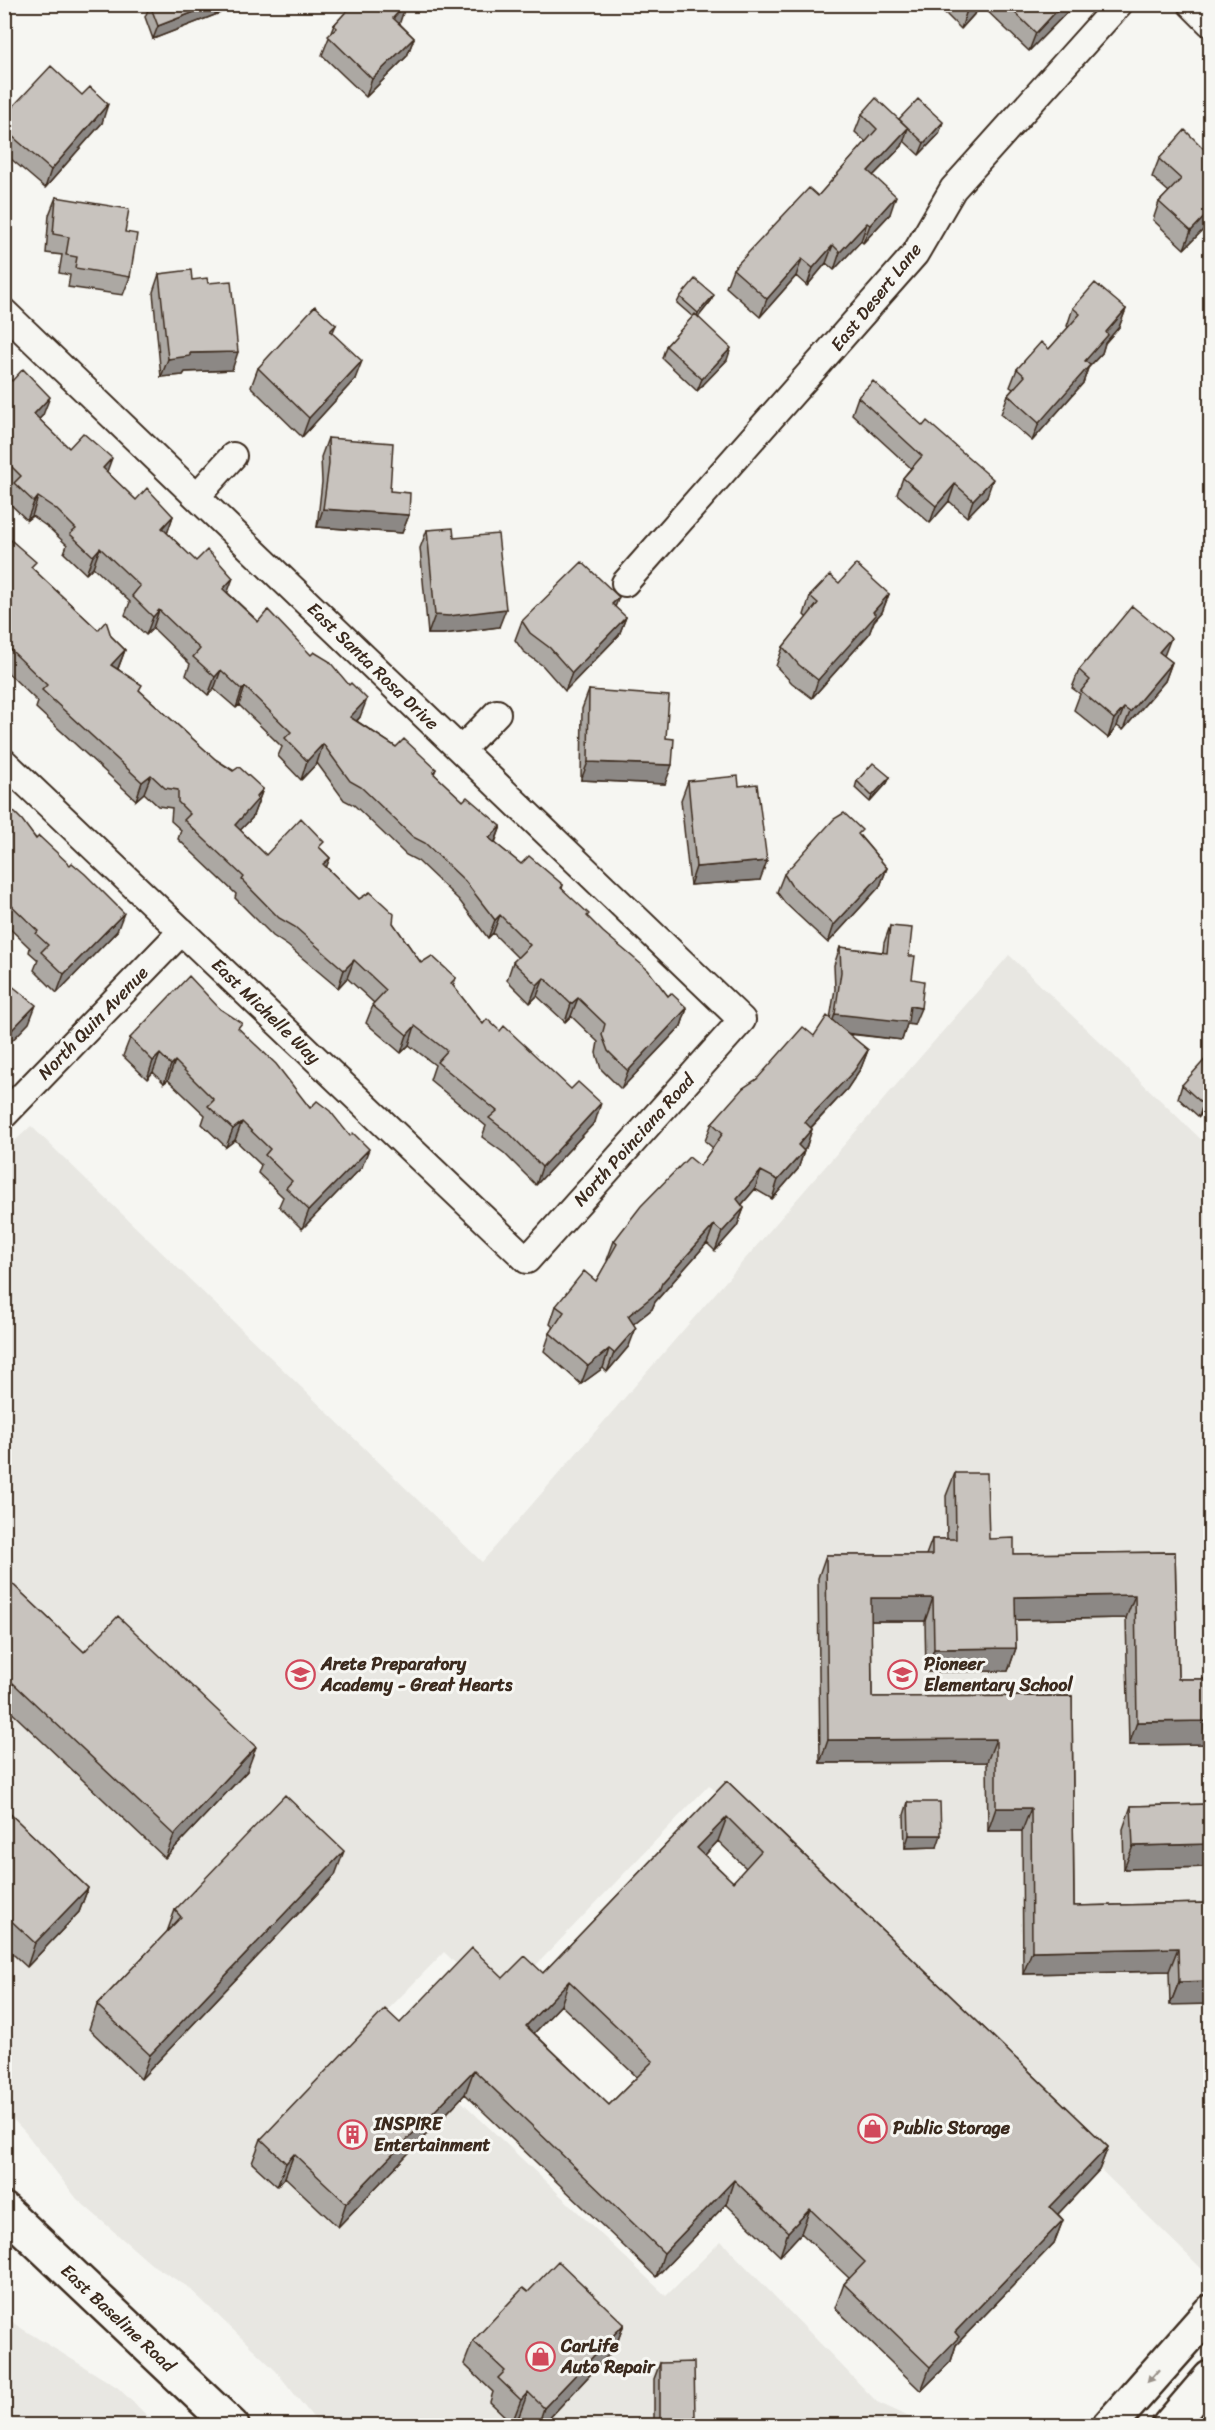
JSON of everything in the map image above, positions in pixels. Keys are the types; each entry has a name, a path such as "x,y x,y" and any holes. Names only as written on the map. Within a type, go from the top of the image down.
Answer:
{"main road":[{"name":"East Baseline Road","path":"4,2210 232,2426"},
{"path":"1109,2426 1210,2312"},
{"path":"1176,2351 1210,2363"},
{"path":"1170,2426 1210,2378"}],"street":[{"name":"East Desert Lane","path":"625,583 900,272 915,254 953,189 1119,4"},
{"path":"1191,4 1210,23"},
{"name":"East Santa Rosa Drive","path":"4,312 742,1020"},
{"path":"197,496 233,456"},
{"path":"461,750 496,713"},
{"name":"East Michelle Way","path":"4,762 527,1260"},
{"name":"North Quin Avenue","path":"4,1115 182,931"},
{"name":"North Poinciana Road","path":"527,1260 742,1020"}],"shaded area":[{"path":"1009,955 1210,1148 1210,2277 709,1785 519,1983 495,2002 444,1952 377,2021 666,2296 721,2241 877,2402 927,2425 319,2425 276,2371 188,2287 151,2264 77,2199 25,2132 5,2111 4,1151 31,1126 482,1562"},
{"path":"4,2314 16,2325 117,2387 157,2425 5,2425"}],"building":[{"path":"151,4 215,4 158,26"},
{"path":"353,4 406,4 393,18 414,38 372,79 328,36 337,28 334,25"},
{"path":"961,4 973,4 967,10"},
{"path":"1006,4 1063,4 1036,33"},
{"path":"51,66 82,95 90,87 108,104 51,170 4,129 4,116"},
{"path":"876,98 908,128 868,171 896,196 870,225 867,223 840,252 833,245 813,268 802,259 767,299 733,269 809,188 818,196 877,129 862,114"},
{"path":"918,99 943,122 924,143 899,119"},
{"path":"1185,130 1210,155 1210,211 1191,231 1159,202 1181,179 1159,159"},
{"path":"56,197 129,209 125,232 137,234 130,277 75,268 77,257 66,255 69,237 53,234"},
{"path":"191,270 192,280 207,278 208,283 231,281 238,352 190,353 190,356 168,359 159,274"},
{"path":"695,279 714,295 698,313 680,297"},
{"path":"1095,283 1126,309 1106,332 1108,335 1085,361 1090,365 1039,423 1008,395 1025,376 1017,369 1041,342 1049,349 1080,314 1073,308"},
{"path":"315,306 336,325 330,331 362,361 309,418 258,368"},
{"path":"695,314 731,348 702,379 666,346"},
{"path":"23,369 50,397 34,414 69,448 83,433 112,458 103,468 136,500 147,488 173,516 162,528 196,561 207,550 233,578 223,589 258,622 268,610 311,655 314,652 329,661 349,685 351,683 367,699 350,717 396,747 404,739 436,769 433,773 463,801 467,797 501,826 489,838 521,864 529,856 563,885 561,888 589,914 587,916 603,932 648,970 668,996 671,993 687,1008 628,1071 608,1051 602,1035 605,1024 578,998 571,1004 544,978 537,985 513,962 530,945 500,915 495,920 465,881 425,843 413,837 361,787 350,781 323,744 307,761 285,738 291,732 245,687 242,690 221,670 215,677 193,657 200,649 159,610 153,617 132,596 140,586 100,548 93,556 70,534 76,529 56,509 38,497 34,502 14,483 21,476 4,459 4,373 12,381"},
{"path":"873,381 923,426 927,421 993,479 973,500 955,484 936,506 903,478 922,456 858,397"},
{"path":"328,438 393,443 390,491 410,493 409,515 323,509 329,464"},
{"path":"453,528 454,538 498,534 506,609 449,616 435,615 427,530"},
{"path":"4,534 36,562 31,567 98,630 106,621 111,636 125,650 111,665 142,685 139,690 215,759 233,771 239,767 263,789 256,797 258,799 235,825 266,855 301,818 324,842 319,847 330,858 323,864 359,899 370,892 394,914 393,923 421,963 432,956 456,978 451,983 483,1024 487,1019 500,1031 504,1026 571,1089 578,1082 601,1103 542,1167 511,1135 489,1118 497,1111 437,1062 447,1051 415,1026 407,1035 372,1005 386,990 354,960 344,970 295,927 279,918 242,880 244,877 184,820 190,814 178,802 178,790 165,788 151,775 142,782 42,690 47,685 4,646"},
{"path":"582,562 619,597 612,604 626,617 572,673 550,648 530,633 522,621"},
{"path":"856,564 889,594 873,612 876,615 818,680 799,665 783,647 818,603 810,596 830,575 839,583"},
{"path":"1132,606 1171,638 1159,652 1172,662 1130,712 1124,708 1114,719 1081,691 1090,680 1079,670"},
{"path":"589,690 669,696 666,738 674,739 672,765 588,762"},
{"path":"873,763 890,777 872,796 857,781"},
{"path":"738,776 739,786 757,784 767,861 696,867 688,781"},
{"path":"4,802 22,820 36,839 39,836 70,865 72,863 124,913 64,974 41,952 48,945 36,934 38,931 7,901 4,903"},
{"path":"844,813 862,830 858,834 887,868 834,925 791,885 784,874 834,819"},
{"path":"890,926 912,928 909,956 915,956 912,979 924,981 921,1008 910,1006 908,1022 835,1014 841,972 840,947 887,953"},
{"path":"189,976 220,1009 242,1023 238,1028 276,1064 310,1108 317,1101 330,1111 350,1136 353,1133 369,1149 309,1210 286,1188 292,1181 265,1155 270,1149 242,1122 233,1129 208,1106 214,1100 175,1061 171,1065 160,1054 153,1061 130,1038"},
{"path":"11,985 36,1005 4,1038 4,990"},
{"path":"827,1016 868,1050 854,1071 805,1122 812,1129 798,1145 804,1151 778,1180 761,1171 737,1199 744,1208 722,1232 714,1225 662,1283 659,1291 628,1316 636,1328 614,1353 609,1349 588,1366 550,1333 564,1312 556,1306 584,1271 596,1281 617,1244 614,1241 641,1206 689,1157 700,1166 723,1133 712,1123 743,1088 757,1079 803,1027 814,1036"},
{"path":"1210,1054 1210,1096 1203,1104 1182,1085"},
{"path":"955,1473 987,1473 989,1539 1014,1538 1014,1554 1175,1552 1178,1679 1210,1679 1210,1721 1137,1722 1135,1595 1015,1597 1016,1648 934,1649 933,1598 871,1598 872,1697 1072,1696 1074,1906 1210,1903 1210,1981 1179,1982 1178,1948 1032,1951 1031,1808 996,1808 996,1739 828,1740 826,1555 932,1555 932,1539 956,1539"},
{"path":"4,1576 84,1652 118,1616 256,1747 174,1835 13,1683 4,1692"},
{"path":"727,1781 1108,2147 1050,2207 1063,2220 955,2332 959,2337 930,2367 844,2284 865,2262 810,2209 788,2232 734,2180 664,2253 474,2070 346,2203 294,2154 286,2163 261,2139 385,2009 400,2023 472,1948 503,1978 525,1956 543,1973","holes":["727,1817 761,1851 733,1882 697,1848","569,1981 653,2061 609,2105 526,2026"]},
{"path":"285,1795 344,1851 150,2055 97,2005 181,1917 175,1910"},
{"path":"908,1802 940,1802 941,1835 909,1835"},
{"path":"1210,1804 1210,1844 1133,1846 1131,1806"},
{"path":"4,1808 88,1888 35,1943 4,1914"},
{"name":"CarLife Auto Repair","path":"558,2261 624,2324 544,2408 528,2392 521,2400 498,2378 505,2371 473,2341 523,2288 528,2292"},
{"path":"694,2362 695,2418 743,2418 743,2426 660,2426 660,2363"}],"place":[{"name":"Arete Preparatory Academy - Great Hearts","path":"300,1674"},
{"name":"Pioneer Elementary School","path":"903,1674"},
{"name":"Public Storage","path":"872,2128"},
{"name":"INSPIRE Entertainment","path":"353,2134"},
{"name":"CarLife Auto Repair","path":"540,2356"}]}
